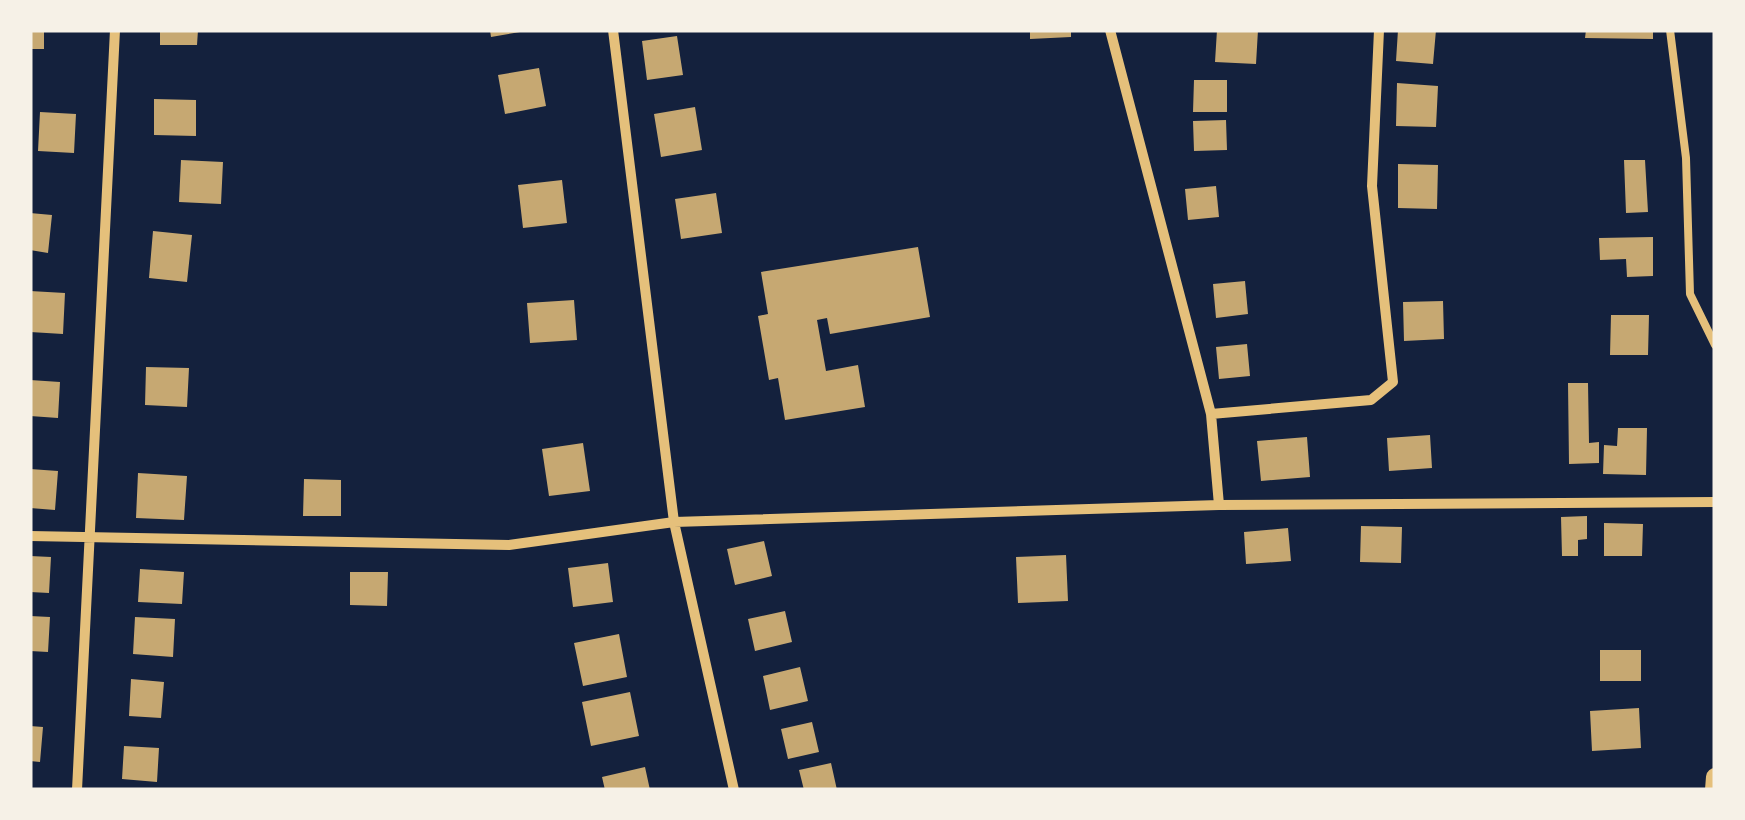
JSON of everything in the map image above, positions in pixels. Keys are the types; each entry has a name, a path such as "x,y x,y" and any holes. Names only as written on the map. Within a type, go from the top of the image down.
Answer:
{"street":[{"path":"77,790 114,30"},
{"path":"612,30 674,522 734,790"},
{"path":"1110,30 1211,414 1219,505"},
{"path":"1211,414 1372,400 1393,382 1372,186 1379,30"},
{"path":"30,536 509,545 674,522 1219,505 1715,502"},
{"path":"1714,790 1715,777"}],"lane":[{"path":"1670,30 1686,158 1690,294 1715,346"}],"building":[{"path":"30,30 44,30 44,49 30,49"},
{"path":"160,30 198,30 197,45 160,45"},
{"path":"490,30 520,30 520,32 491,37"},
{"path":"1030,30 1071,30 1071,37 1030,39"},
{"path":"1217,30 1258,30 1256,64 1215,62"},
{"path":"1398,30 1436,30 1433,64 1396,61"},
{"path":"1586,30 1653,30 1653,39 1585,38"},
{"path":"677,36 683,75 647,80 642,41"},
{"path":"539,68 546,106 505,114 498,75"},
{"path":"1194,80 1227,80 1227,112 1193,112"},
{"path":"1397,83 1438,86 1436,127 1396,126"},
{"path":"154,99 196,100 196,136 154,135"},
{"path":"695,107 702,150 661,157 654,114"},
{"path":"40,112 76,114 74,153 38,151"},
{"path":"1226,120 1227,150 1194,151 1193,121"},
{"path":"181,160 223,162 221,204 179,202"},
{"path":"1624,160 1645,160 1648,212 1626,213"},
{"path":"1398,164 1438,165 1437,209 1398,208"},
{"path":"562,180 567,223 523,228 518,185"},
{"path":"1216,186 1219,217 1188,220 1185,189"},
{"path":"716,193 722,233 681,239 675,199"},
{"path":"30,213 52,215 48,253 30,250"},
{"path":"153,231 192,235 187,282 149,278"},
{"path":"1653,237 1653,276 1627,277 1626,259 1600,260 1599,238"},
{"path":"918,247 930,317 830,334 827,318 817,320 826,371 858,365 865,407 785,420 778,378 769,380 758,316 768,314 761,272"},
{"path":"1245,281 1248,314 1216,318 1213,284"},
{"path":"30,291 65,293 63,334 30,332"},
{"path":"574,300 577,340 530,343 527,303"},
{"path":"1443,301 1444,339 1404,341 1403,302"},
{"path":"1611,315 1649,315 1648,355 1610,355"},
{"path":"1247,344 1250,376 1219,379 1216,347"},
{"path":"146,367 189,368 187,407 145,405"},
{"path":"30,380 60,382 58,418 30,416"},
{"path":"1568,383 1588,383 1589,443 1599,442 1599,463 1569,464"},
{"path":"1618,428 1647,428 1646,475 1603,474 1604,445 1617,446"},
{"path":"1430,435 1432,468 1389,471 1387,438"},
{"path":"1307,437 1310,477 1261,481 1257,441"},
{"path":"583,443 590,491 549,496 542,449"},
{"path":"30,469 58,471 55,510 30,508"},
{"path":"138,473 187,476 184,520 136,518"},
{"path":"304,479 341,480 341,516 303,516"},
{"path":"1587,516 1587,539 1578,540 1578,556 1562,556 1561,517"},
{"path":"1604,523 1643,524 1642,556 1604,556"},
{"path":"1361,526 1402,527 1401,563 1360,562"},
{"path":"1288,528 1291,561 1246,564 1244,532"},
{"path":"764,541 772,576 735,585 727,549"},
{"path":"1066,555 1068,601 1018,603 1016,557"},
{"path":"30,556 51,557 49,593 30,592"},
{"path":"608,563 613,602 573,607 568,568"},
{"path":"140,569 184,572 182,604 138,602"},
{"path":"350,572 388,572 387,606 350,605"},
{"path":"785,611 792,642 755,651 748,619"},
{"path":"30,616 50,617 48,652 30,651"},
{"path":"135,617 175,619 173,657 133,654"},
{"path":"619,634 627,677 583,686 574,643"},
{"path":"1600,650 1641,650 1641,681 1600,681"},
{"path":"800,667 808,701 770,710 763,676"},
{"path":"131,679 164,682 161,718 129,716"},
{"path":"630,692 639,736 591,746 582,702"},
{"path":"1639,708 1641,748 1592,751 1590,711"},
{"path":"812,722 819,752 788,759 781,729"},
{"path":"30,726 43,727 40,762 30,761"},
{"path":"124,746 159,748 157,782 122,779"},
{"path":"831,763 837,790 804,790 799,770"},
{"path":"645,767 650,790 605,790 602,777"}]}
